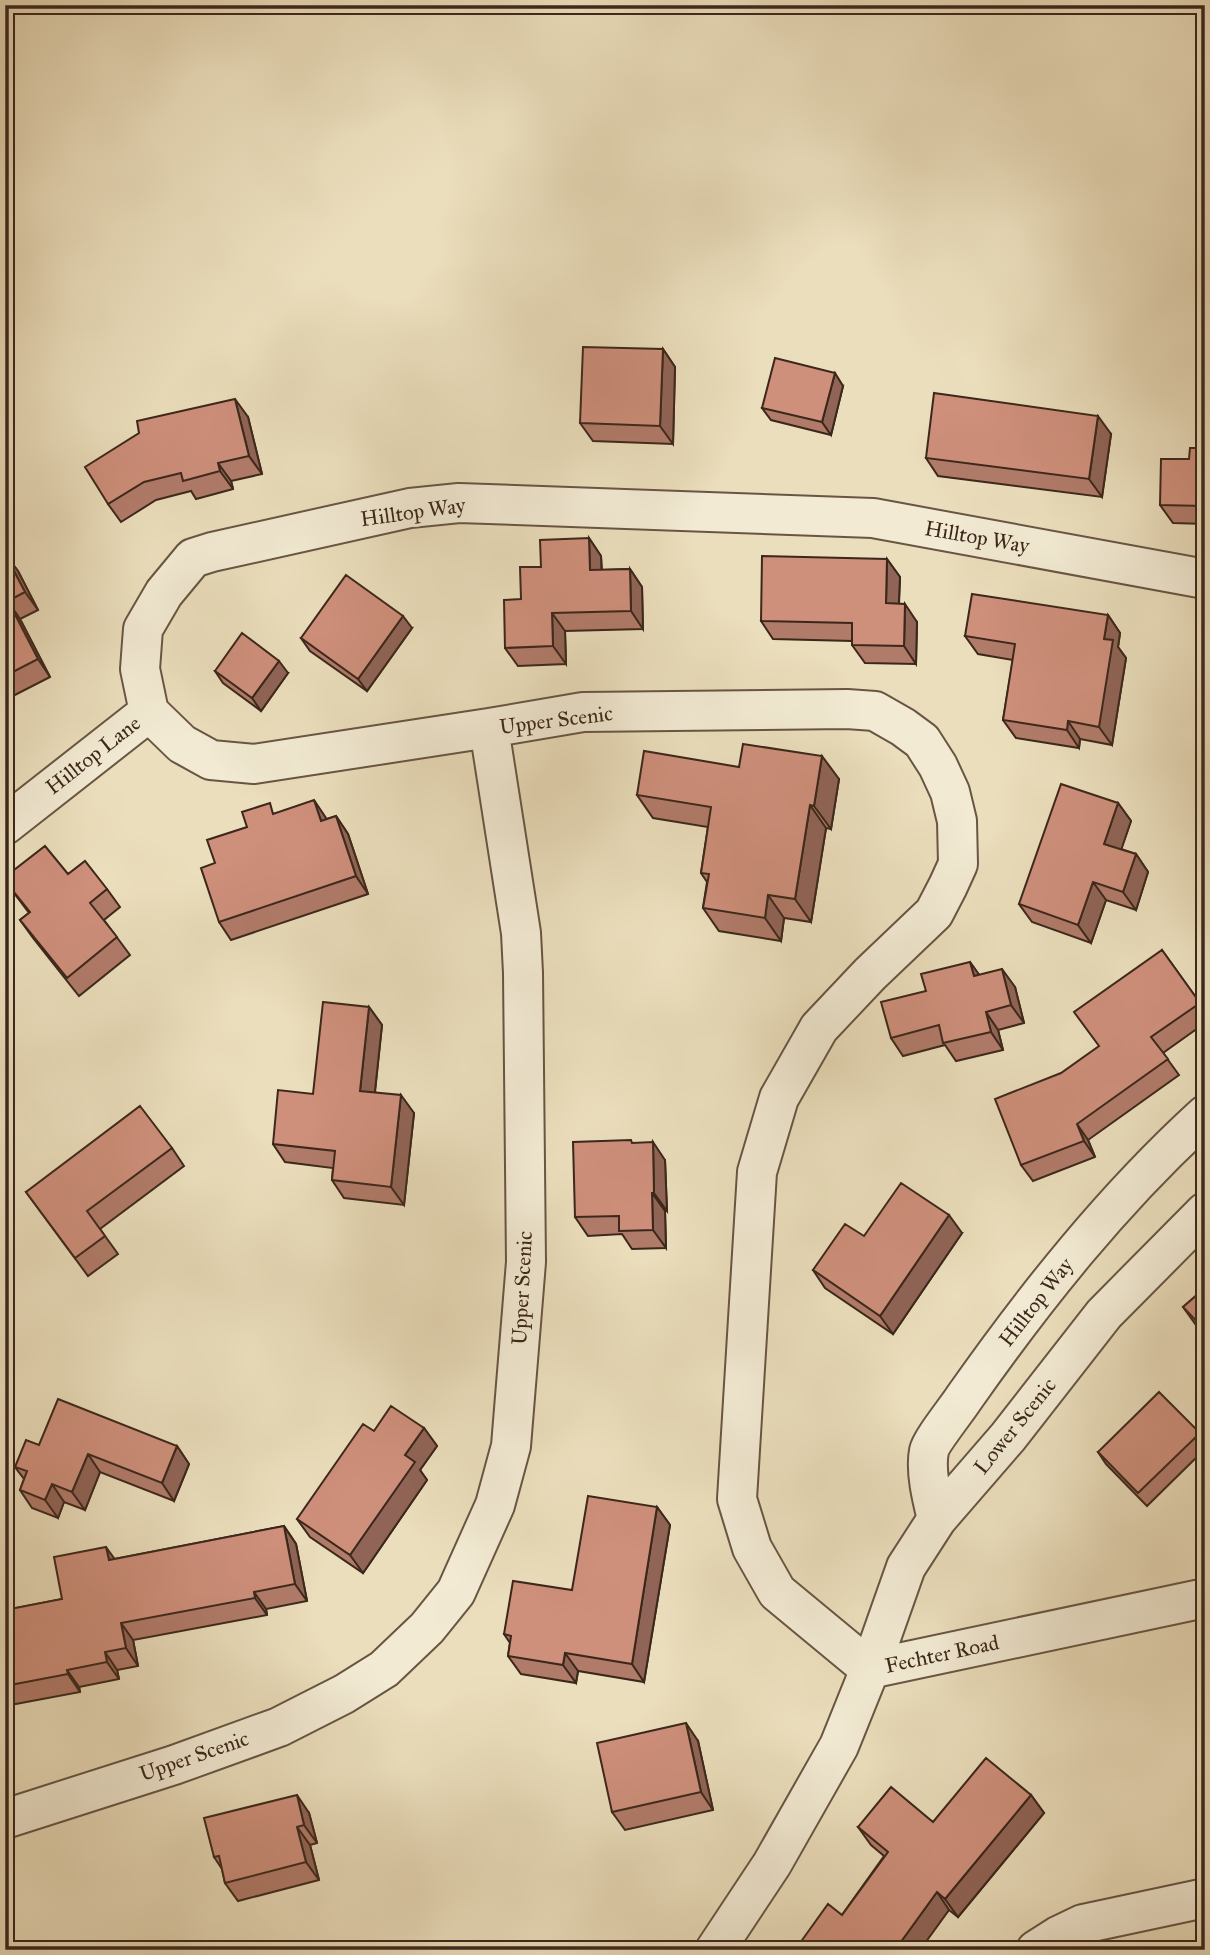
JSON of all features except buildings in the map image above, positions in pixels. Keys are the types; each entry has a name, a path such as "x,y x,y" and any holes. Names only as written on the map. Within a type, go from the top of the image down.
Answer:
{"street":[{"name":"Hilltop Way","path":"149,712 141,669 143,629 164,593 193,558 410,508 459,503 873,518 1205,579"},
{"name":"Upper Scenic","path":"18,1815 173,1765 279,1727 384,1669 427,1628 456,1592 495,1506 511,1446 526,1262 521,933 489,728 583,712 875,711 922,741 950,792 957,821 958,864 948,886 934,913 870,974 819,1028 779,1098 757,1172 737,1499 752,1548 777,1591 870,1669"},
{"path":"149,712 182,744 211,760 254,764 489,728"},
{"name":"Hilltop Lane","path":"5,825 149,712"},
{"name":"Hilltop Way","path":"937,1519 929,1486 929,1449 1003,1343 1102,1219 1205,1115"},
{"name":"Lower Scenic","path":"870,1669 905,1567 937,1519 1008,1437 1104,1314 1205,1212"},
{"name":"Fechter Road","path":"715,1950 772,1864 839,1746 870,1669 1205,1598"},
{"path":"1036,1950 1083,1924 1205,1898"}]}
